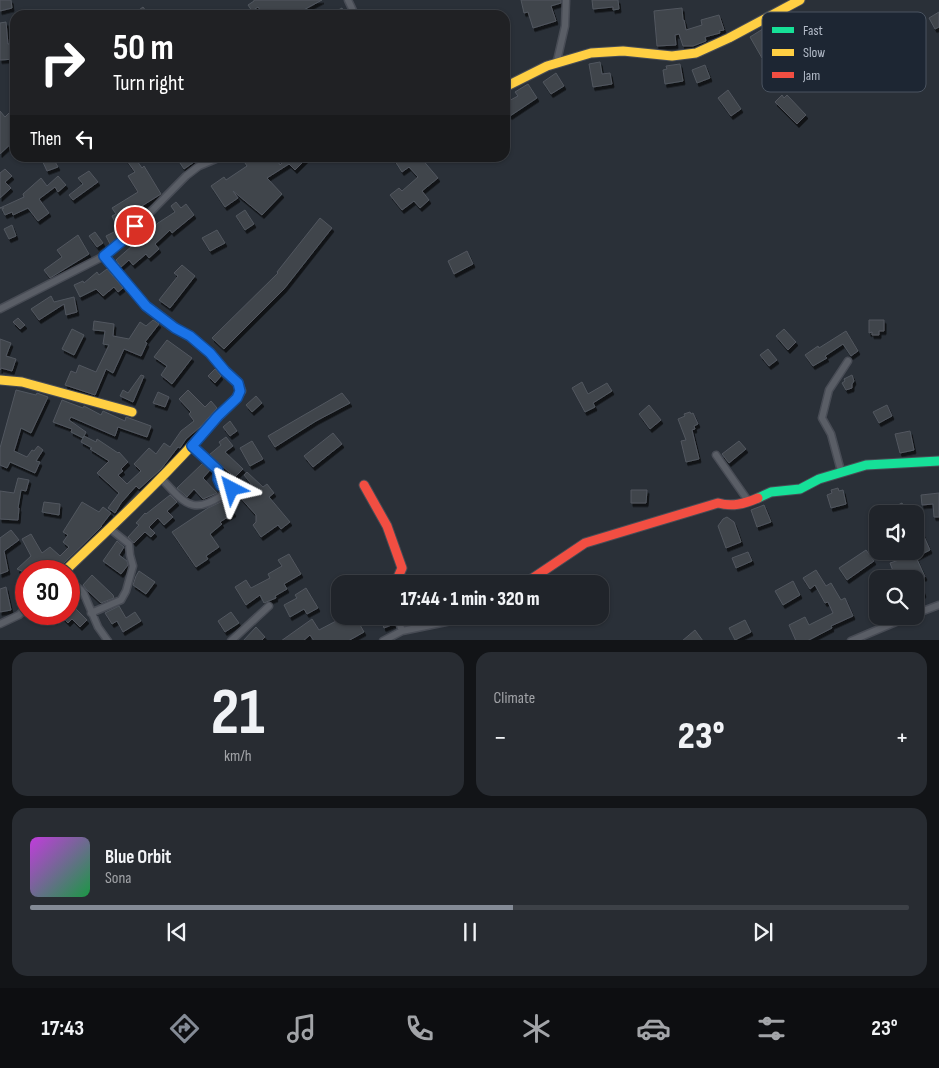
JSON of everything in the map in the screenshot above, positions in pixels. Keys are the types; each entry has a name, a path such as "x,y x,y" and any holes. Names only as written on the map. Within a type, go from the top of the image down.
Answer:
{"street":[{"path":"557,61 565,26 566,0"},
{"path":"778,12 800,0"},
{"path":"510,84 557,61 582,54 622,51 666,56 688,55 744,31 762,21"},
{"path":"0,309 104,256 122,241 186,176 199,166 208,162"},
{"path":"76,560 161,478 237,398 240,391 238,383 210,353 190,336 175,328 146,306 104,256"},
{"path":"841,472 831,434 822,418 829,390 848,361"},
{"path":"0,380 22,382 132,412"},
{"path":"161,478 185,503 197,507 232,489 221,486 218,479 218,470 192,446"},
{"path":"716,455 749,502"},
{"path":"537,575 585,543 718,503 729,506 749,502 771,492 800,489 818,479 866,465 939,461"},
{"path":"364,485 387,526 402,568 399,575"},
{"path":"92,613 121,600 126,591 133,566 129,544 109,528"},
{"path":"80,589 102,634 108,640"},
{"path":"924,611 939,605"},
{"path":"231,640 269,606"},
{"path":"0,624 15,617"},
{"path":"400,625 402,631"},
{"path":"383,640 402,631 431,625"},
{"path":"851,640 888,625"}],"building":[{"path":"0,0 11,0 12,8 0,11"},
{"path":"322,0 304,10 260,10 258,7 251,10 248,5 254,1"},
{"path":"521,0 561,0 561,3 551,6 556,21 533,28 528,12 524,13"},
{"path":"592,0 618,0 619,9 613,10 613,7 593,9"},
{"path":"682,8 686,30 702,25 701,20 719,15 724,30 705,37 706,41 693,46 683,46 679,34 675,35 676,45 657,46 654,11"},
{"path":"939,12 939,27 935,29 929,18"},
{"path":"6,22 8,44 10,44 10,59 0,60 0,23"},
{"path":"762,30 762,58 750,37"},
{"path":"600,62 602,74 610,73 612,84 593,87 589,64"},
{"path":"680,64 683,81 665,84 663,70 667,69 666,66"},
{"path":"705,65 710,78 697,83 692,70"},
{"path":"556,73 564,86 551,94 543,82"},
{"path":"528,84 537,98 510,116 510,100 518,96 515,92"},
{"path":"728,90 741,109 731,116 718,98"},
{"path":"782,95 784,98 787,95 806,115 797,124 775,102"},
{"path":"0,111 5,117 10,112 10,145 0,154"},
{"path":"43,162 55,162 58,167 47,171"},
{"path":"128,162 138,162 142,168 144,166 161,194 137,209 141,214 128,223 129,226 121,234 112,216 116,214 112,208 138,192 128,176 135,172"},
{"path":"179,162 194,162 184,169"},
{"path":"244,162 278,162 280,165 283,162 303,162 295,170 289,164 267,178 282,194 262,215 233,191 238,198 225,207 211,186 224,177 226,180 247,166"},
{"path":"396,162 424,162 438,178 422,191 429,200 420,208 414,201 402,210 390,195 399,188 402,191 418,177 409,167 402,172"},
{"path":"5,169 12,176 5,182 11,188 0,198 0,173"},
{"path":"89,171 98,182 73,200 69,195 83,184 78,178"},
{"path":"58,176 66,185 58,192 55,187 39,199 49,213 38,221 28,208 13,215 12,212 5,215 2,209 4,208 0,208 24,197 23,194 41,178 47,186"},
{"path":"176,202 181,208 186,204 194,215 172,233 170,230 155,244 159,249 149,258 146,254 133,265 129,260 121,267 116,260 158,223 175,212 171,206"},
{"path":"245,210 254,224 245,230 236,216"},
{"path":"320,218 332,228 284,289 224,349 212,338 278,273"},
{"path":"12,225 16,236 9,239 4,229"},
{"path":"217,230 225,243 210,251 202,238"},
{"path":"116,231 119,237 110,244 106,236"},
{"path":"95,232 103,243 97,247 89,236"},
{"path":"78,235 89,254 50,278 44,270 62,257 57,250"},
{"path":"467,251 473,264 454,274 448,261"},
{"path":"182,265 195,276 170,308 159,300 178,276 174,273"},
{"path":"107,269 123,288 118,292 114,287 103,296 96,289 80,297 74,285 83,281 84,283 97,272 99,275"},
{"path":"51,296 54,302 74,297 77,312 66,315 64,304 39,320 31,309"},
{"path":"18,318 25,325 20,329 13,322"},
{"path":"153,320 159,324 145,342 147,343 141,356 124,349 113,373 106,369 95,395 65,385 71,371 76,373 79,365 96,372 109,345 103,344 105,331 93,330 94,321 114,324 113,336 129,339 140,322 146,326"},
{"path":"869,320 884,320 884,331 879,331 879,335 872,335 872,332 869,333"},
{"path":"72,329 84,335 74,355 62,349"},
{"path":"784,329 796,342 788,350 776,336"},
{"path":"846,331 858,351 851,356 843,344 825,356 827,358 813,366 805,355"},
{"path":"0,339 11,343 6,356 16,359 12,371 1,368 0,370"},
{"path":"167,340 192,358 172,384 161,375 167,366 154,357"},
{"path":"768,349 777,360 769,366 760,355"},
{"path":"215,369 221,376 215,383 208,376"},
{"path":"141,375 144,376 133,402 120,396 123,390 128,393"},
{"path":"852,375 854,381 852,388 846,390 842,383 845,381 844,379"},
{"path":"582,382 588,394 607,383 612,391 593,403 595,407 585,412 572,388"},
{"path":"16,390 36,395 37,393 48,397 31,433 21,428 14,451 27,457 38,446 43,450 36,461 40,462 35,473 10,462 7,468 0,465 0,448"},
{"path":"188,390 205,407 211,401 217,408 186,439 180,448 178,447 161,469 139,489 136,486 115,513 108,508 119,493 97,473 109,461 81,442 84,436 96,442 97,439 119,452 128,462 121,469 123,471 118,475 127,484 141,471 134,464 149,448 156,454 164,443 170,447 181,431 194,421 189,414 191,412 179,399"},
{"path":"158,392 169,397 165,407 153,403"},
{"path":"342,393 350,403 316,421 275,447 268,436"},
{"path":"256,396 262,403 252,412 246,405"},
{"path":"62,400 83,408 84,406 101,415 103,411 125,421 126,417 151,426 147,437 118,427 115,436 71,417 69,420 86,432 83,438 71,432 72,429 53,422"},
{"path":"649,405 661,420 650,429 639,414"},
{"path":"887,405 892,416 879,423 873,412"},
{"path":"690,412 691,414 693,413 698,424 692,430 699,459 686,462 681,441 686,440 678,419"},
{"path":"230,421 237,431 230,436 223,427"},
{"path":"910,431 914,450 900,453 895,434"},
{"path":"333,433 342,444 313,467 304,456"},
{"path":"226,437 233,446 225,452 243,469 235,477 209,455 221,445 219,442"},
{"path":"252,441 263,459 250,466 240,448"},
{"path":"739,441 746,449 729,463 722,454"},
{"path":"203,463 210,470 203,478 217,493 203,499 194,489 187,497 177,488"},
{"path":"247,472 263,487 267,484 274,493 269,497 290,522 281,529 278,525 261,537 253,525 256,522 256,515 239,496 252,485 244,475"},
{"path":"18,478 29,480 26,491 21,490 18,520 0,519 0,491 14,493"},
{"path":"838,488 839,491 843,490 846,504 831,508 827,495 832,493 831,490"},
{"path":"631,490 647,490 646,503 631,503"},
{"path":"939,493 939,517 934,517 933,504 922,505 921,495"},
{"path":"170,495 177,502 167,511 173,517 164,525 158,518 149,527 155,533 151,537 145,532 134,543 128,537 139,525 136,523 145,513"},
{"path":"225,500 234,513 220,522 222,524 210,534 219,547 206,556 208,559 196,567 172,532 208,508"},
{"path":"44,502 60,504 59,515 42,512"},
{"path":"82,502 99,512 103,507 111,513 102,526 67,560 27,560 31,556 22,539 31,534 42,553 50,547 60,556 69,547 63,542 68,535 63,532"},
{"path":"764,505 771,522 757,527 751,510"},
{"path":"727,517 734,522 741,542 726,548 718,526"},
{"path":"11,530 19,540 4,551 8,571 0,574 0,538"},
{"path":"924,536 930,550 924,553"},
{"path":"117,541 124,547 119,555 127,561 128,565 121,574 103,561"},
{"path":"866,550 869,554 869,560 874,561 847,580 839,568"},
{"path":"748,552 752,561 736,568 732,558"},
{"path":"289,554 301,574 284,584 287,589 275,596 276,598 264,603 260,595 246,605 235,587 246,580 251,588 270,578 268,574 282,566 278,560"},
{"path":"899,560 917,560 922,570 893,570 890,563"},
{"path":"816,570 826,586 831,583 841,600 845,598 853,616 831,626 832,628 809,640 796,640 789,625 805,617 809,625 833,613 828,602 825,603 815,585 810,589 803,578"},
{"path":"139,571 155,582 146,594 133,585"},
{"path":"92,575 114,598 101,603 86,589 83,585"},
{"path":"793,581 800,595 783,605 775,591"},
{"path":"6,587 11,610 0,612 0,589"},
{"path":"306,588 318,608 307,614 304,609 290,617 284,605 297,598 295,595"},
{"path":"119,606 126,618 135,612 141,621 123,632 117,621 112,624 105,613"},
{"path":"231,612 239,623 225,632 218,621"},
{"path":"80,613 87,620 80,627 78,625 80,625"},
{"path":"312,619 319,630 331,624 360,625 364,632 350,640 313,640 310,635 304,640 282,640"},
{"path":"745,620 751,632 735,640 729,628"},
{"path":"256,627 265,637 262,640 244,640"},
{"path":"695,630 702,640 683,640"}],"traffic: fast":[{"path":"104,256 146,306 175,328 191,337"},
{"path":"758,498 771,492 800,489 819,479 866,465 939,461"}],"traffic: slow":[{"path":"778,12 800,0"},
{"path":"510,84 547,66 591,53 623,51 672,56 696,53 762,20"},
{"path":"76,560 158,481 241,391 238,383 210,353 191,337"},
{"path":"0,380 22,382 132,412"}],"traffic: jam":[{"path":"364,485 387,526 402,568 399,575"},
{"path":"537,575 585,543 718,503 738,504 758,498"}],"route":[{"path":"135,226 122,241 104,256 146,306 175,328 190,336 210,353 238,383 240,391 237,398 218,416 192,446 218,470 218,479 221,486 232,489"}]}
